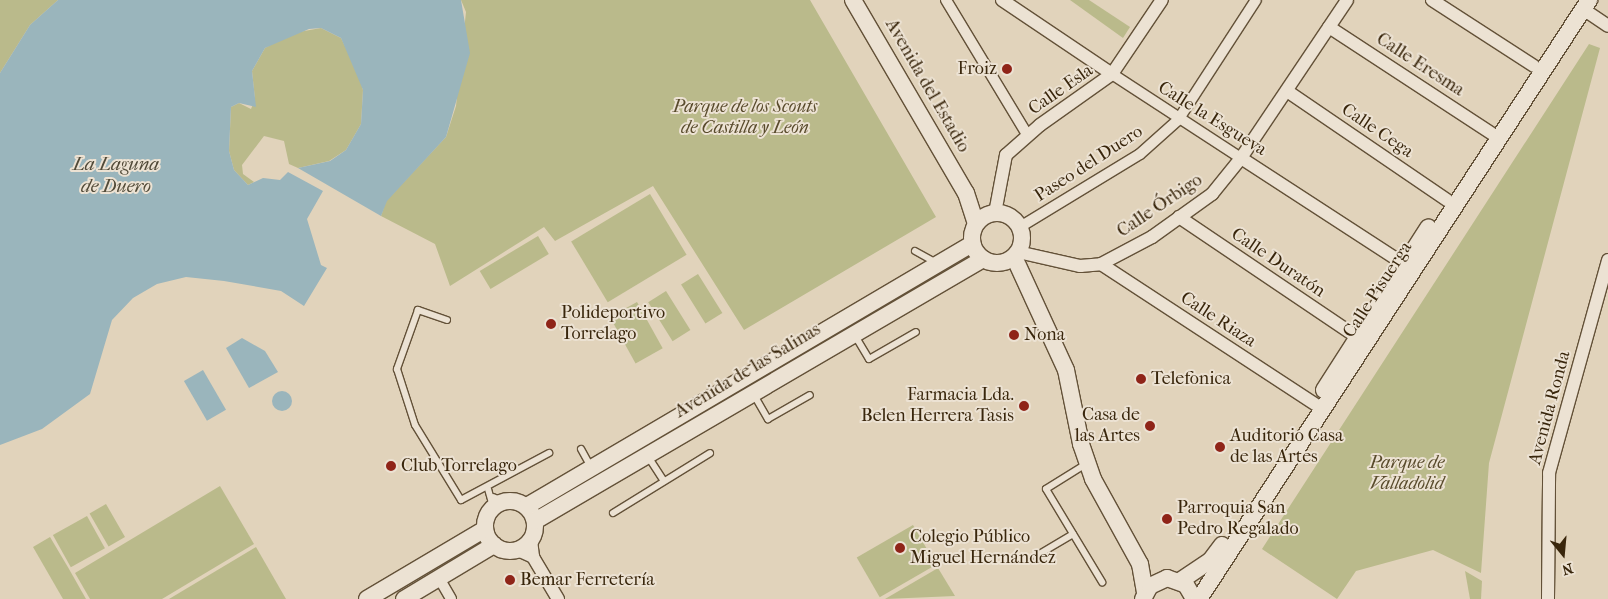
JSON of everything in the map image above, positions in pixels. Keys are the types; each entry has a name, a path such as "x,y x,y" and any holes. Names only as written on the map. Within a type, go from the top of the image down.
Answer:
{"street":[{"name":"Avenida del Estadio","path":"853,0 966,193 986,217"},
{"path":"946,0 1028,136"},
{"name":"Paseo del Duero","path":"1020,227 1140,154 1178,120 1256,0"},
{"name":"Calle Órbigo","path":"1011,257 1080,266 1101,264 1179,218 1212,194 1241,158 1347,0"},
{"path":"1432,0 1534,66"},
{"name":"Calle la Esgueva","path":"1009,2 1178,120 1241,158 1404,264"},
{"name":"Calle Esla","path":"986,217 1006,155 1028,136 1112,74 1157,2"},
{"path":"1583,3 1608,26"},
{"name":"Calle Pisuerga","path":"1144,596 1210,561 1234,530 1404,264 1534,66 1583,3"},
{"name":"Calle Pisuerga","path":"1199,599 1583,3"},
{"name":"Calle Eresma","path":"1329,27 1491,133"},
{"name":"Calle Cega","path":"1287,91 1447,200"},
{"path":"1011,257 983,259 972,244 986,217 1010,216 1020,227 1011,257 1066,370 1087,463 1140,564 1144,596"},
{"name":"Calle Duratón","path":"1179,218 1357,337"},
{"name":"Avenida de las Salinas","path":"527,506 972,244"},
{"name":"Avenida de las Salinas","path":"535,521 854,332 983,259"},
{"name":"Avenida Ronda","path":"1548,599 1549,473 1608,260"},
{"name":"Calle Riaza","path":"1101,264 1315,404"},
{"path":"367,599 484,528 496,502 527,506 535,521 527,549 558,599"},
{"path":"484,528 494,545"},
{"path":"404,599 494,545 527,549"},
{"path":"1140,564 1173,580 1194,599"},
{"path":"439,578 451,599"}],"lane":[{"path":"915,252 938,264"},
{"path":"447,320 418,310 397,369 402,396 461,500 488,489 549,453"},
{"path":"854,332 869,359 916,332"},
{"path":"753,392 768,419 810,395"},
{"path":"581,449 592,468"},
{"path":"614,513 710,453"},
{"path":"647,454 664,481"},
{"path":"1087,463 1046,489 1102,582"},
{"path":"488,489 496,502"},
{"path":"1036,556 1073,534"}],"green space":[{"path":"0,0 58,0 30,25 0,73"},
{"name":"Parque de los Scouts de Castilla y León","path":"461,0 810,0 936,217 744,330 653,186 555,241 544,227 450,286 435,244 381,216 386,201 446,137 456,106 466,12"},
{"path":"1070,0 1089,0 1130,27 1123,38"},
{"path":"321,28 341,38 357,70 363,90 361,124 346,150 329,161 298,168 289,164 284,141 264,136 242,165 243,174 254,182 248,185 234,170 229,151 231,107 239,103 251,109 255,99 252,71 265,48 293,33"},
{"name":"Parque de Valladolid","path":"1589,44 1600,48 1489,463 1481,573 1433,550 1356,571 1337,599 1262,549"},
{"path":"650,194 687,255 608,302 571,241"},
{"path":"538,236 549,254 491,289 480,271"},
{"path":"698,274 722,313 705,324 681,285"},
{"path":"666,291 690,330 673,341 648,302"},
{"path":"637,302 663,348 636,363 610,317"},
{"path":"220,486 254,544 162,599 90,599 75,573"},
{"path":"106,504 125,537 109,546 90,514"},
{"path":"87,516 105,548 71,567 53,535"},
{"path":"913,525 936,565 880,597 857,558"},
{"path":"50,537 86,599 63,599 33,547"},
{"path":"256,547 286,599 169,599"},
{"path":"938,568 955,596 885,599"},
{"path":"1465,571 1482,581 1481,599 1470,599"}],"water":[{"name":"La Laguna de Duero","path":"58,0 461,0 470,53 446,137 387,201 381,216 298,168 330,161 346,150 361,124 363,90 341,38 321,28 309,29 265,48 252,71 256,107 239,103 231,107 229,151 234,170 248,185 263,178 280,180 288,172 323,191 307,219 321,265 327,268 304,306 281,291 224,281 186,277 157,284 133,298 112,320 90,394 42,429 0,445 0,73 30,25"},
{"path":"242,338 265,351 278,372 249,388 226,348"},
{"path":"203,370 226,410 207,421 184,381"},
{"path":"282,391 289,394 292,401 289,408 282,411 275,408 272,401 275,394"}],"place":[{"name":"Froiz","path":"1007,69"},
{"name":"Polideportivo Torrelago","path":"551,324"},
{"name":"Nona","path":"1014,335"},
{"name":"Telefonica","path":"1141,379"},
{"name":"Farmacia Lda. Belen Herrera Tasis","path":"1024,406"},
{"name":"Casa de las Artes","path":"1150,426"},
{"name":"Auditorio Casa de las Artes","path":"1220,447"},
{"name":"Club Torrelago","path":"391,466"},
{"name":"Parroquia San Pedro Regalado","path":"1167,519"},
{"name":"Colegio Público Miguel Hernández","path":"900,548"},
{"name":"Bemar Ferretería","path":"510,580"}]}
